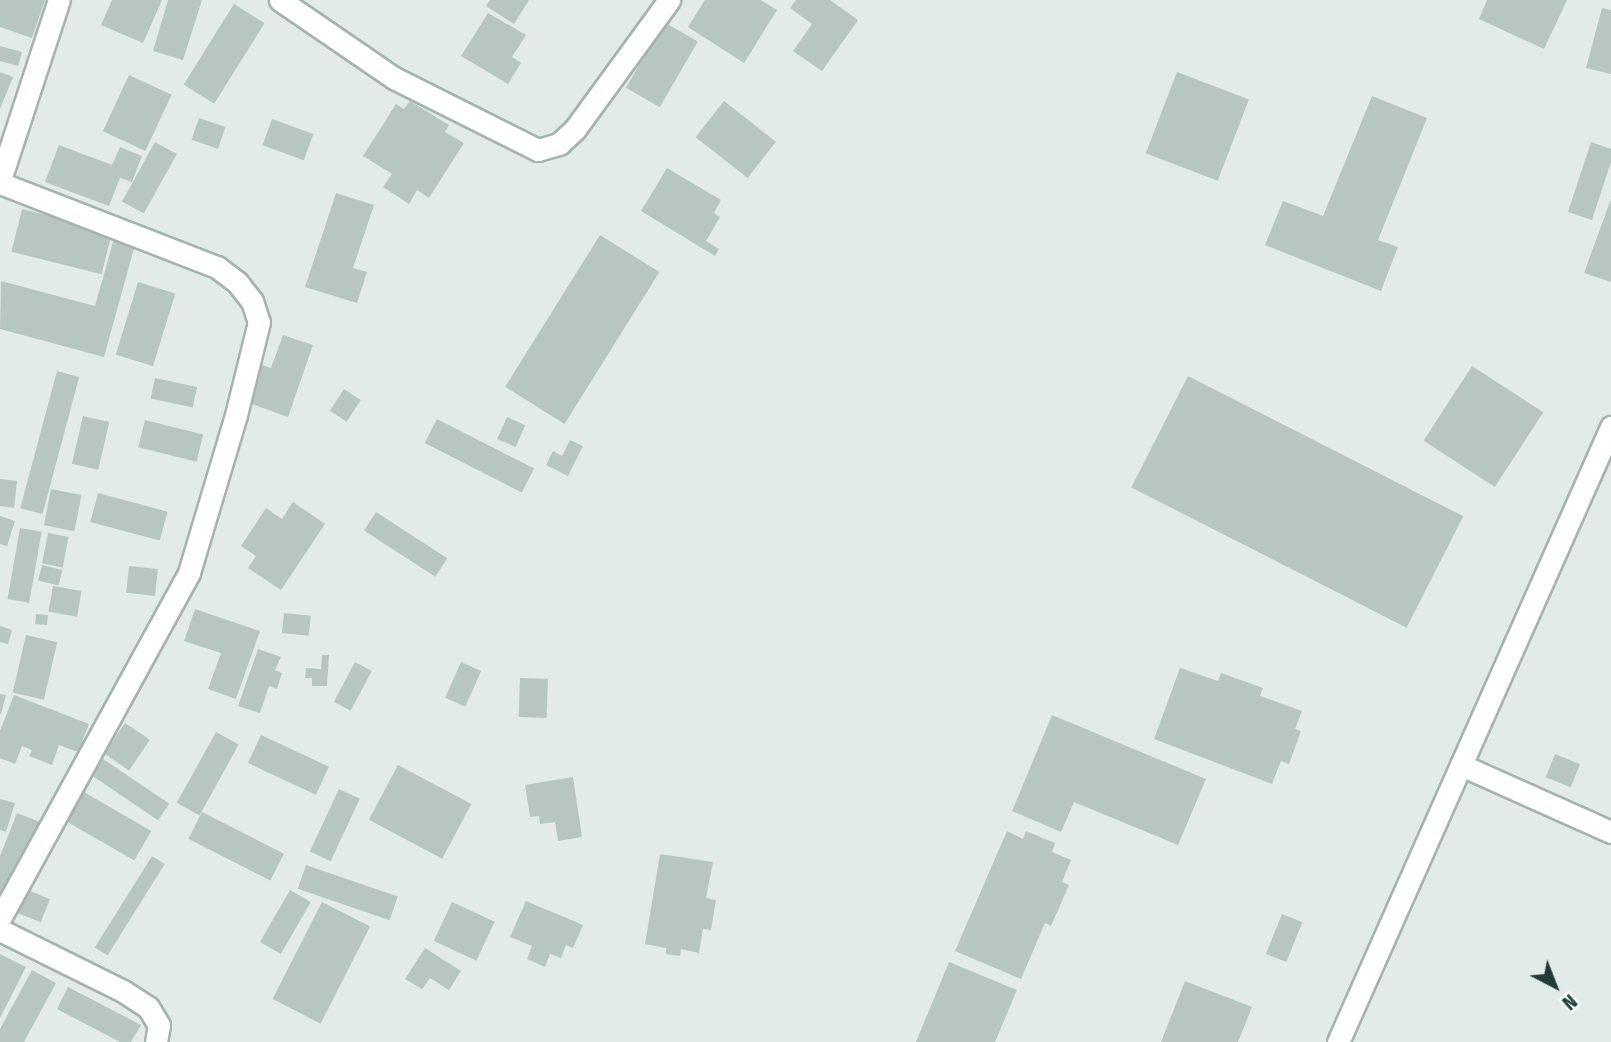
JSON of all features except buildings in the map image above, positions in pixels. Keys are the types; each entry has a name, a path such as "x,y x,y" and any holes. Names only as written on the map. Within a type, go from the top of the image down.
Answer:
{"street":[{"path":"0,918 189,573 236,415 259,321 253,301 237,282 217,267 0,182 59,0"},
{"path":"281,0 394,78 538,150 559,144 575,129 669,0"},
{"path":"1338,1042 1611,426"},
{"path":"1461,765 1611,832"},
{"path":"0,930 123,991 148,1007 159,1026 156,1042"}]}
